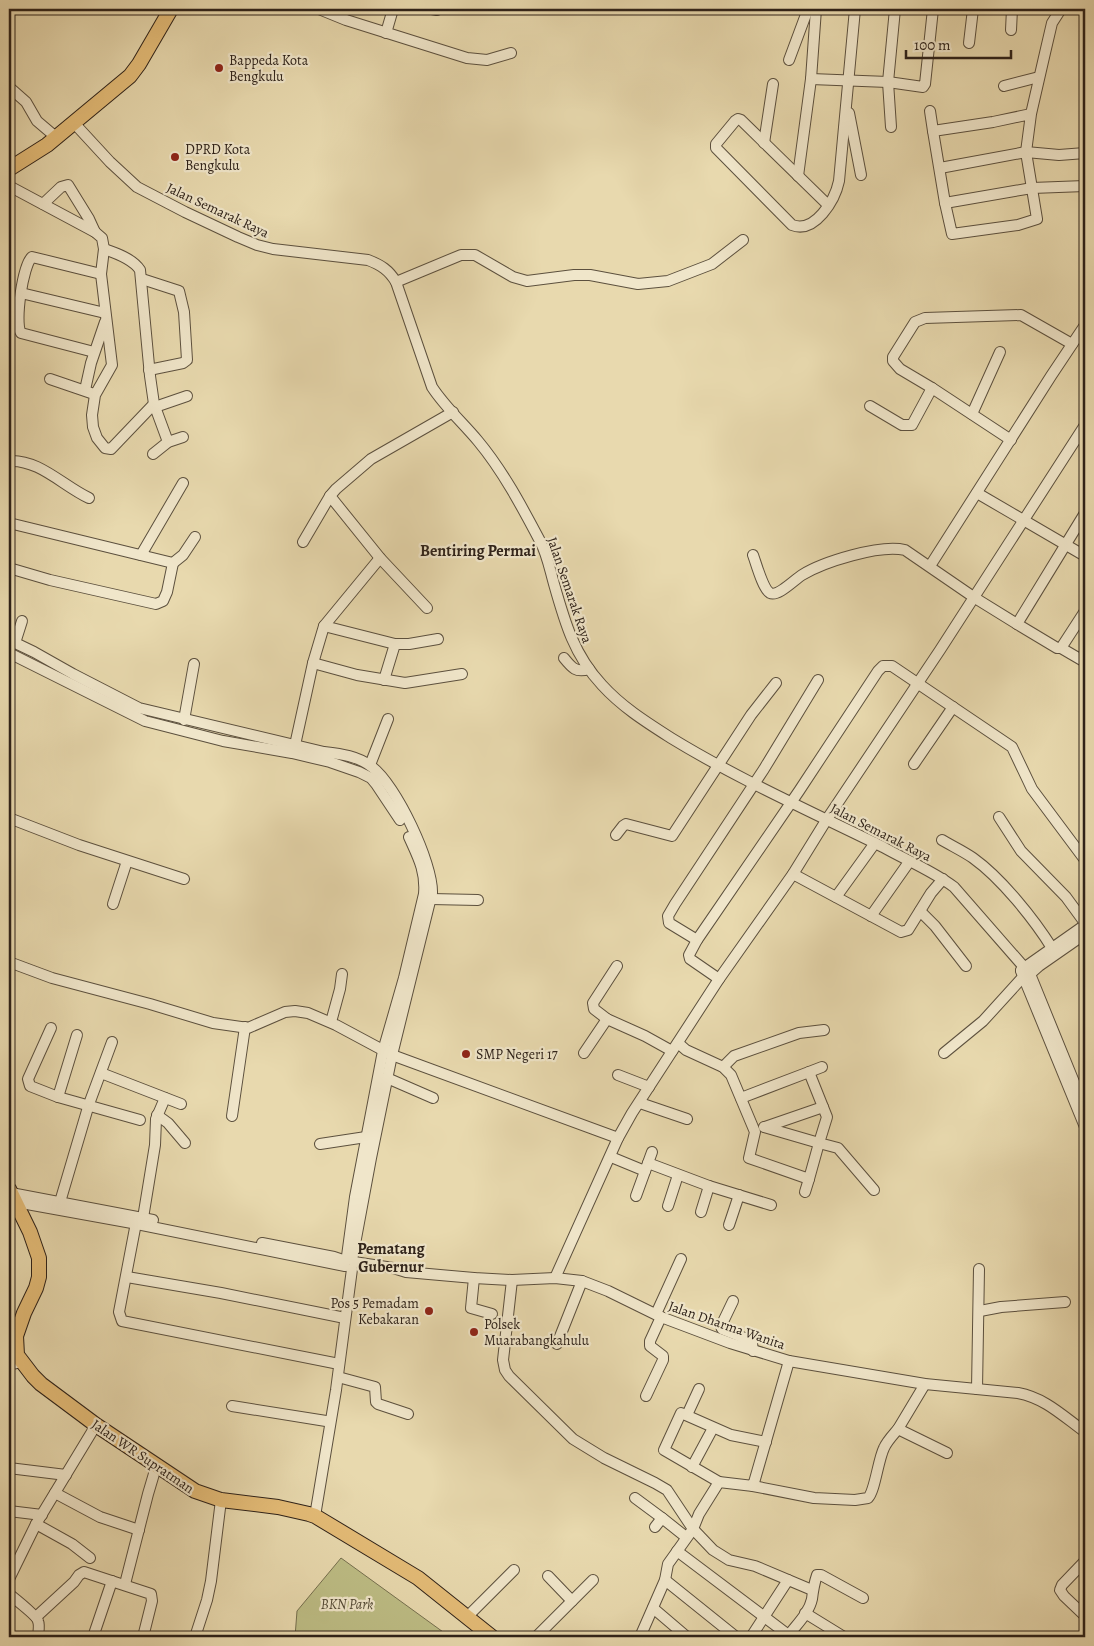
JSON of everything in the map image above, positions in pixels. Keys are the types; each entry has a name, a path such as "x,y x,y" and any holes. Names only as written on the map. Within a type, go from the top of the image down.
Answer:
{"highway":[{"path":"9,169 57,138 130,76 139,64 170,9"},
{"name":"Jalan WR Supratman","path":"11,1198 35,1245 40,1268 36,1288 16,1336 18,1355 15,1363 96,1425 156,1467 195,1491 221,1500 278,1507 312,1515 418,1578 492,1637"}],"street":[{"path":"319,9 331,15 444,52 478,60 488,60 511,53"},
{"path":"386,33 393,9"},
{"path":"789,60 808,9"},
{"path":"798,176 811,79 816,9"},
{"path":"828,205 741,120 738,119 716,144 716,148 794,226 801,227 814,222 828,205 839,181 855,9"},
{"path":"891,126 888,82 895,9"},
{"path":"811,79 888,82 921,88 924,86 933,9"},
{"path":"969,43 973,9"},
{"path":"1011,30 1012,9"},
{"path":"930,111 952,234 957,235 1018,225 1037,219 1026,152 1031,114 1052,23 1053,9"},
{"path":"1052,23 1061,9"},
{"path":"1004,86 1039,77"},
{"path":"764,143 773,84"},
{"path":"9,87 26,102 37,121 57,138"},
{"path":"847,98 861,176"},
{"path":"933,131 1031,114"},
{"name":"Jalan Semarak Raya","path":"74,124 137,187 185,212 263,247 368,260 390,272 396,282 432,386 441,400 479,442 509,485 541,544 572,641 578,654 602,685 640,718 719,766 875,843 943,879 963,897 1023,970 1085,1109"},
{"path":"940,168 1026,152 1059,155 1085,153"},
{"path":"9,178 71,220 96,232"},
{"path":"45,202 61,187 68,185 96,232 102,238 104,249 101,274 112,365 90,392"},
{"path":"9,186 45,202"},
{"path":"945,203 1032,188 1085,186"},
{"path":"71,220 82,208"},
{"path":"396,282 461,255 475,255 513,277 527,281 590,275 638,284 668,281 712,264 743,240"},
{"path":"104,249 116,253 138,267 142,279 149,370 154,406 168,442"},
{"path":"94,352 20,333 18,324 21,293 27,263 32,257 101,274"},
{"path":"142,279 179,291 184,312 187,360 182,363 149,370"},
{"path":"21,293 105,317"},
{"path":"1011,440 900,369 893,361 893,357 915,322 926,318 1021,315 1072,344"},
{"path":"105,317 94,352 90,392 93,427 97,438 105,448 113,447 154,406 187,396"},
{"path":"930,566 1085,325"},
{"path":"972,414 1000,352"},
{"path":"50,379 90,392"},
{"path":"870,406 902,425 912,425 932,388"},
{"path":"302,542 336,488 372,460 452,412"},
{"path":"555,1278 599,1184 618,1138 632,1113 719,979 792,874 975,598 1085,425"},
{"path":"153,454 168,442 183,436"},
{"path":"9,461 24,462 34,466 88,498"},
{"path":"141,555 183,483"},
{"path":"977,493 1085,556"},
{"path":"330,496 380,558 428,608"},
{"path":"1017,624 1085,513"},
{"path":"9,523 173,563"},
{"path":"9,568 50,580 156,604 163,601 167,592 173,563 183,555 195,537"},
{"path":"752,555 765,588 769,593 773,594 781,591 808,571 844,558 884,549 897,548 905,550 975,598 1057,648 1061,648 1085,662"},
{"path":"295,745 313,663 324,626 380,558"},
{"path":"1061,648 1085,611"},
{"path":"22,621 12,642 139,708 324,752 347,755 370,766 410,838 423,868 425,882 419,916 388,1053 387,1078 349,1264 312,1515"},
{"path":"324,626 396,644 438,640"},
{"path":"384,680 396,644"},
{"path":"9,653 145,721 223,741 292,753 330,762 379,781 404,812 424,852 432,878 431,899 366,1137 352,1215 338,1377 312,1515"},
{"path":"564,658 574,670 579,672 589,669"},
{"path":"313,663 384,680 405,683 462,674"},
{"path":"184,720 194,664"},
{"path":"719,979 688,957 697,940 883,666 892,666 1012,747 1032,789 1085,860"},
{"path":"697,940 669,923 668,916 818,680"},
{"path":"616,835 626,824 672,836 751,715 776,683"},
{"path":"914,764 952,707"},
{"path":"370,766 388,719"},
{"path":"223,741 226,729"},
{"path":"944,1053 983,1021 1023,970 1085,924 1066,898 1021,851 999,817"},
{"path":"9,818 79,845 184,879"},
{"path":"942,840 972,857 1005,887 1052,948"},
{"path":"836,897 875,843"},
{"path":"113,904 127,860"},
{"path":"871,916 909,862"},
{"path":"792,874 901,932 908,930 943,879"},
{"path":"431,899 478,900"},
{"path":"920,911 935,926 966,966"},
{"path":"1023,970 1039,966 1085,934"},
{"path":"9,962 52,978 213,1023 245,1027 254,1026 285,1012 308,1013 331,1022 388,1053 618,1138"},
{"path":"617,966 592,1004 596,1012 645,1036 686,1050 723,1067 731,1075 741,1098 760,1130 838,1148 874,1190"},
{"path":"331,1022 342,974"},
{"path":"584,1053 607,1019"},
{"path":"232,1116 245,1027"},
{"path":"51,1028 28,1079 30,1086 89,1104 126,1118 140,1120"},
{"path":"723,1067 734,1056 799,1033 824,1030"},
{"path":"58,1096 78,1035"},
{"path":"60,1202 89,1104 112,1042"},
{"name":"Jalan Semarak Raya","path":"1062,1061 1084,1123"},
{"path":"741,1098 822,1067"},
{"path":"805,1192 827,1117 809,1072"},
{"path":"101,1073 181,1104"},
{"path":"618,1075 649,1087"},
{"path":"387,1078 433,1098"},
{"path":"165,1098 157,1115 155,1145 140,1222 119,1312 122,1321 334,1363"},
{"path":"640,1103 687,1119"},
{"path":"809,1179 749,1158 760,1130 823,1107"},
{"path":"157,1115 168,1123 185,1143"},
{"path":"320,1144 366,1137"},
{"path":"636,1196 652,1152"},
{"path":"611,1157 678,1175 771,1204"},
{"path":"668,1206 678,1175"},
{"path":"700,1212 709,1186"},
{"path":"729,1225 738,1195"},
{"path":"11,1198 60,1202 140,1222"},
{"path":"11,1198 140,1222"},
{"name":"Jalan Dharma Wanita","path":"140,1222 349,1264 393,1268 400,1271 474,1278 512,1280 555,1278 582,1281 659,1315 753,1351 789,1361 925,1384 1018,1393 1040,1400 1060,1412 1085,1432"},
{"path":"646,1396 663,1360 663,1356 650,1346 650,1341 681,1259"},
{"path":"977,1389 980,1269"},
{"path":"127,1276 340,1317"},
{"path":"474,1278 471,1308 492,1314"},
{"path":"512,1280 504,1360 505,1370 509,1376 573,1440 667,1490 690,1533"},
{"path":"557,1344 582,1281"},
{"path":"733,1300 721,1326 722,1329 747,1339 752,1343 753,1351"},
{"path":"980,1311 1066,1302"},
{"path":"753,1486 789,1361"},
{"path":"338,1377 372,1385 375,1387 376,1402 378,1404 408,1414"},
{"path":"766,1442 731,1435 681,1413 664,1450 719,1482 753,1486 814,1498 856,1500 868,1498 872,1493 875,1474 883,1449 898,1429 925,1384"},
{"path":"687,1415 699,1389"},
{"path":"232,1406 326,1421"},
{"path":"9,1579 13,1563 96,1425"},
{"path":"692,1467 713,1428"},
{"path":"898,1429 947,1453"},
{"path":"125,1584 156,1467"},
{"path":"9,1468 66,1474"},
{"path":"640,1637 665,1580 668,1564 690,1533 699,1514 719,1482"},
{"path":"55,1493 100,1517 139,1530"},
{"path":"635,1498 662,1518 690,1533 729,1560 755,1566 812,1590"},
{"path":"194,1637 207,1600 211,1581 221,1500"},
{"path":"9,1511 42,1515"},
{"path":"655,1527 662,1518"},
{"path":"36,1524 72,1544 90,1558"},
{"path":"677,1551 789,1636 806,1613 817,1576 821,1575 863,1598"},
{"path":"1085,1561 1062,1585 1060,1590 1085,1616"},
{"path":"467,1617 514,1570"},
{"path":"36,1617 48,1608 84,1572 125,1584 147,1592 152,1596 143,1637"},
{"path":"548,1576 572,1600"},
{"path":"536,1637 593,1580"},
{"path":"665,1580 736,1637"},
{"path":"751,1637 788,1580"},
{"path":"93,1637 112,1581"},
{"path":"9,1594 36,1617 38,1621 38,1637"},
{"path":"653,1608 687,1637"},
{"path":"806,1613 844,1637"},
{"path":"892,1637 899,1637"}],"green space":[{"name":"BKN Park","path":"341,1558 450,1637 295,1637 297,1611"}],"place":[{"name":"Bappeda Kota Bengkulu","path":"219,68"},
{"name":"DPRD Kota Bengkulu","path":"175,157"},
{"name":"SMP Negeri 17","path":"466,1054"},
{"name":"Pos 5 Pemadam Kebakaran","path":"429,1311"},
{"name":"Polsek Muarabangkahulu","path":"474,1332"}],"district":[{"name":"Bentiring Permai","path":"478,550"},
{"name":"Pematang Gubernur","path":"391,1257"}]}
